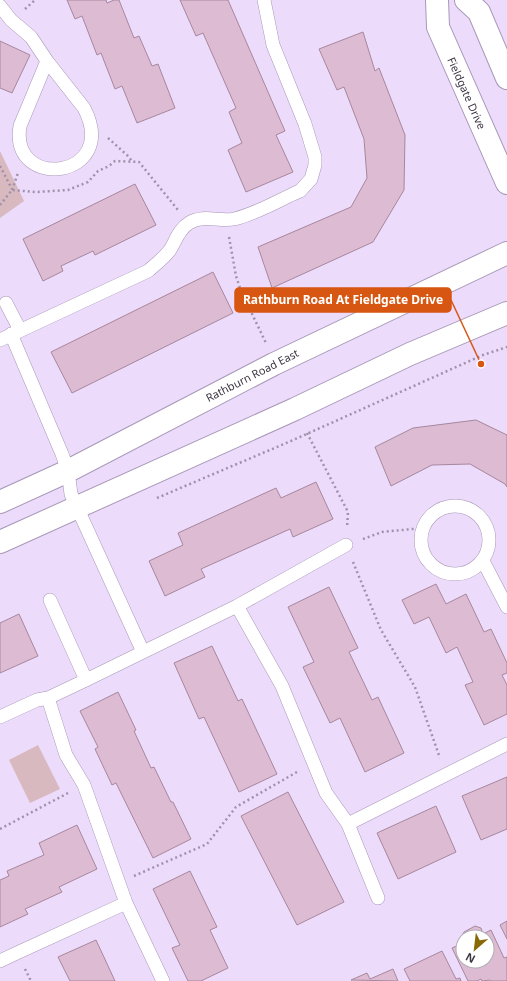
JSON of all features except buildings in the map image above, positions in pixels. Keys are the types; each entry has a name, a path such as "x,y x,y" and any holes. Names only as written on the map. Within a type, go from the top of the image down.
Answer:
{"street":[{"name":"Fieldgate Drive","path":"437,0 438,27 507,183"},
{"path":"466,0 479,12 507,78"},
{"name":"Rathburn Road East","path":"0,502 68,471 274,364 507,253"},
{"path":"0,542 295,409 410,354 507,313"}],"lane":[{"path":"10,335 148,271 165,256 178,234 189,223 197,219 204,218 218,220 245,216 300,191 311,179 315,165 312,145 272,40 264,0"},
{"path":"0,6 11,20 31,37 47,61 84,108 88,116 91,135 86,154 76,163 64,169 51,170 38,166 28,158 24,152 19,137 20,126 47,61"},
{"path":"6,303 10,335 58,444 68,471 71,494 76,507 143,652"},
{"path":"453,506 466,508 477,514 486,524 490,536 489,549 483,561 474,569 463,574 451,575 439,571 429,563 423,552 421,540 423,528 430,517 440,509 453,506"},
{"path":"0,717 37,700 48,698 237,606 346,545"},
{"path":"483,561 507,607"},
{"path":"50,600 86,680"},
{"path":"237,606 282,686 326,793 348,824 378,898"},
{"path":"48,698 66,755 84,785 126,903 163,981"},
{"path":"348,824 507,744"},
{"path":"0,961 126,903"}],"path":[{"path":"28,0 31,3"},
{"path":"91,135 108,138 132,161"},
{"path":"12,190 36,192 68,190 88,182 98,171 109,166 115,161 139,162 189,223"},
{"path":"0,166 12,190"},
{"path":"0,205 12,190"},
{"path":"229,219 229,234 236,276 241,291 263,336 274,364"},
{"path":"152,500 307,434 483,354 507,347"},
{"path":"295,409 348,512 346,545 382,630 415,687 446,775"},
{"path":"346,545 382,532 423,528"},
{"path":"119,883 207,844 236,807 313,763"},
{"path":"0,829 84,785"}],"shaded area":[{"path":"0,151 24,201 0,218"},
{"path":"38,745 60,789 30,803 9,760"}],"place":[{"name":"Rathburn Road At Fieldgate Drive","path":"481,364"}]}
